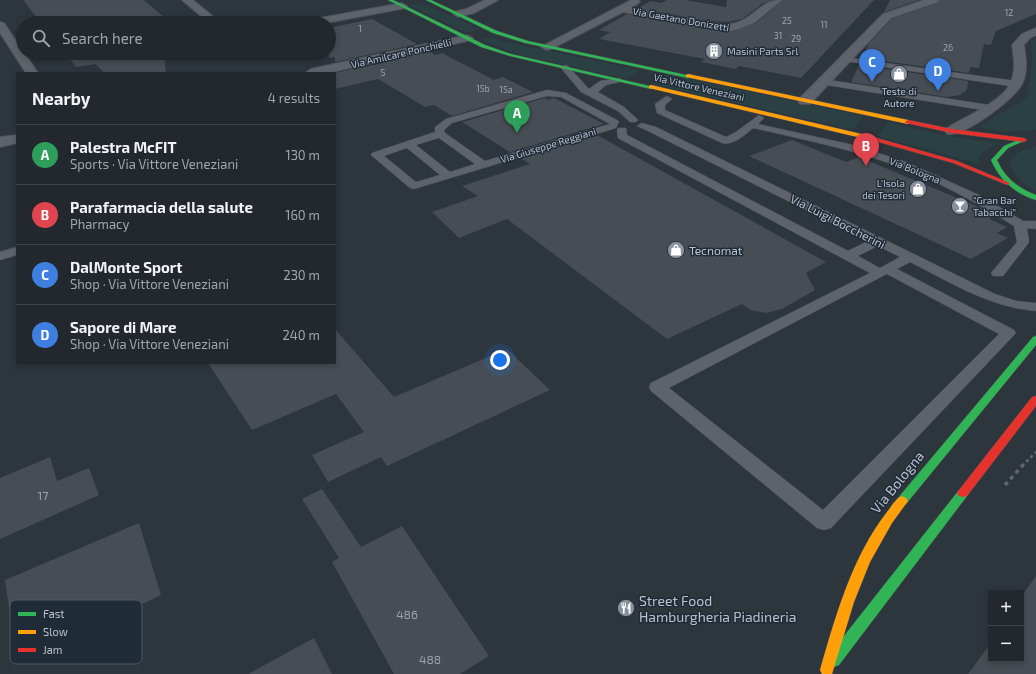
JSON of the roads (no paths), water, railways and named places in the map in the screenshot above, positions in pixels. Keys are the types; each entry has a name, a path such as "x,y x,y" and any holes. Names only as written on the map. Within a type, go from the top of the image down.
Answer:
{"main road":[{"name":"Via Vittore Veneziani","path":"428,0 495,32 547,47 952,131 1024,140"},
{"path":"397,3 412,1"},
{"name":"Via Vittore Veneziani","path":"397,3 467,38 510,55 862,136 955,162 1007,183"},
{"path":"467,38 495,32"},
{"path":"636,84 657,70"},
{"path":"862,136 878,116"},
{"path":"1036,139 1024,140 1007,145 997,152 994,160 1000,176 1007,183 1036,198"},
{"path":"1019,190 1036,206"},
{"name":"Via Bologna","path":"825,672 847,599 874,540 885,521 1036,339"},
{"name":"Via Bologna","path":"825,672 1036,399"}],"street":[{"path":"187,0 207,16"},
{"path":"458,14 493,0"},
{"path":"547,47 639,0"},
{"name":"Via Gaetano Donizetti","path":"623,9 721,27 735,28 748,22 778,0"},
{"path":"805,101 887,16 934,0"},
{"path":"336,17 397,3"},
{"path":"0,25 16,49"},
{"path":"952,131 1008,95 1016,84 1020,67 1018,45 1026,36 1036,31"},
{"name":"Via Amilcare Ponchielli","path":"315,72 467,38"},
{"path":"23,60 31,72"},
{"path":"0,142 16,138"}],"lane":[{"path":"845,59 1016,84"},
{"name":"Via Luigi Boccherini","path":"566,68 580,87 626,112 638,123"},
{"path":"600,99 593,90 603,83 616,80"},
{"path":"823,82 989,108"},
{"name":"Via Giuseppe Reggiani","path":"547,93 563,96 616,126 414,186 376,155 440,134 439,129 449,122 547,93"},
{"path":"667,99 660,104 660,111 726,141 740,134 764,113"},
{"name":"Via Luigi Boccherini","path":"616,126 622,119 638,123 652,129 990,298 1014,305 1036,307"},
{"name":"Via Bologna","path":"751,124 849,148 902,164 975,197 1020,224 1036,225"},
{"path":"616,126 622,136 847,256 884,271 1009,333 824,522 657,387 884,271 910,257"},
{"path":"440,134 483,165"},
{"path":"849,148 862,136"},
{"path":"408,144 448,176"},
{"path":"998,273 1024,242 1020,224"},
{"path":"847,256 878,241"},
{"path":"0,256 16,251"}],"place":[{"name":"Masini Parts Srl","path":"714,51"},
{"name":"Teste di Autore","path":"899,74"},
{"name":"DalMonte Sport","path":"872,82"},
{"name":"Sapore di Mare","path":"938,91"},
{"name":"Palestra McFIT","path":"517,133"},
{"name":"Parafarmacia della salute","path":"866,166"},
{"name":"L'Isola dei Tesori","path":"918,189"},
{"name":"\"Gran Bar Tabacchi\"","path":"960,206"},
{"name":"Tecnomat","path":"676,250"},
{"name":"Street Food Hamburgheria Piadineria","path":"626,608"}]}
